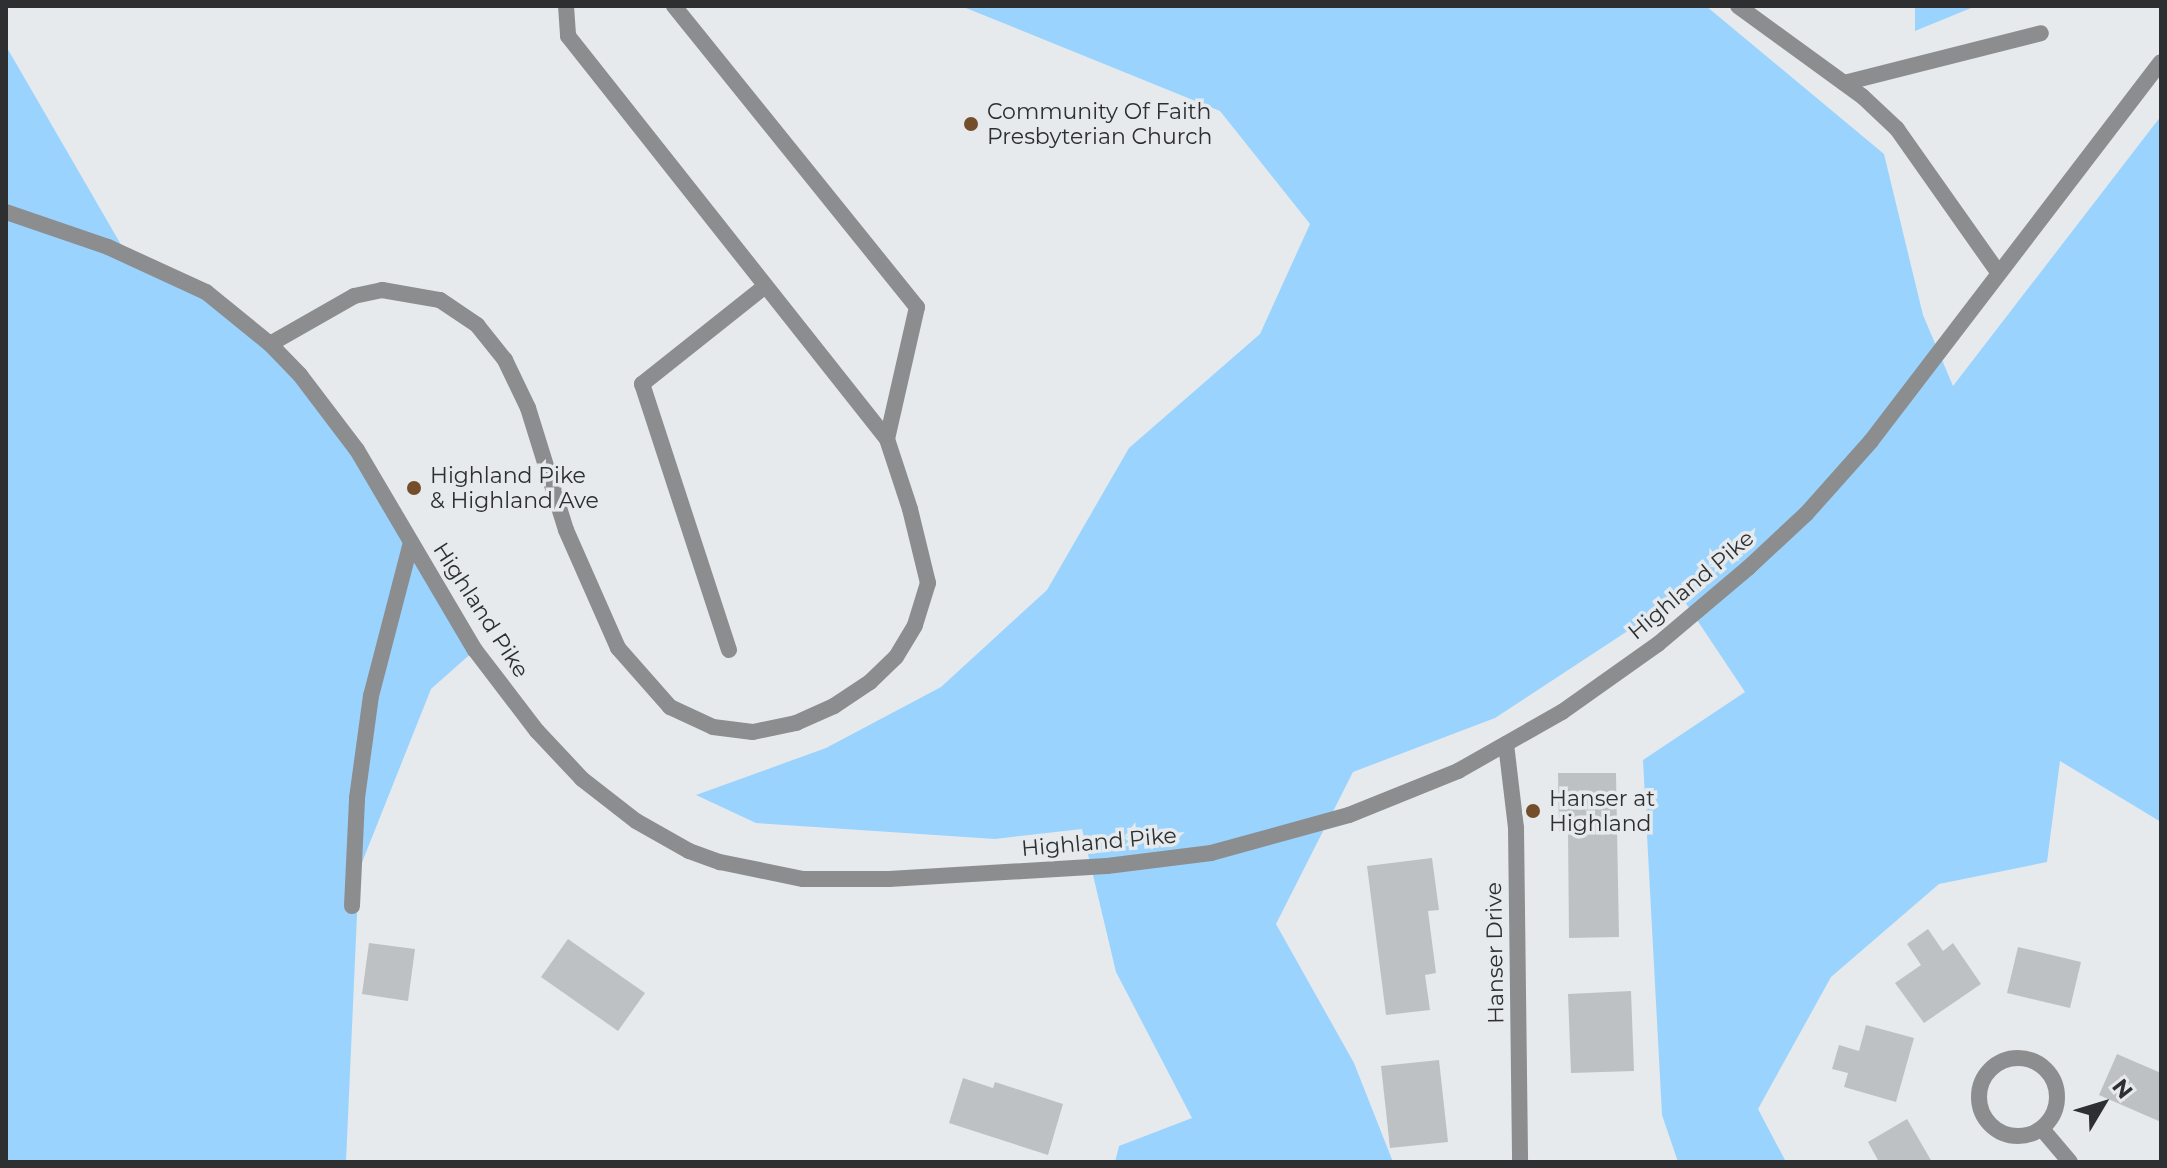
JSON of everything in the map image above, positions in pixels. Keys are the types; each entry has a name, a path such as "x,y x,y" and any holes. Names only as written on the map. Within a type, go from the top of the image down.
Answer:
{"street":[{"path":"270,344 354,296 382,290 440,300 477,325 505,360 528,408 566,530 618,648 670,707 713,727 753,732 796,723 834,706 870,682 896,657 915,625 928,583 910,509 887,439 568,36 566,6"},
{"path":"674,6 917,307 887,439"},
{"path":"1738,6 1844,83 1897,129 1998,272"},
{"path":"1844,83 2041,33"},
{"name":"Highland Pike","path":"6,212 108,247 206,292 270,344 300,375 357,450 475,650 552,751 636,821 689,851 720,862 803,879 889,879 1107,866 1211,853 1349,815 1458,771 1562,712 1658,644 1806,514 1871,441 2161,62"},
{"path":"729,650 642,384 764,287"},
{"path":"352,906 357,798 371,696 411,542"},
{"name":"Hanser Drive","path":"1506,744 1516,828 1520,1162"},
{"path":"2017,1058 2040,1065 2049,1074 2055,1085 2056,1109 2042,1129 2016,1137 1992,1127 1979,1103 1979,1090 1993,1067 2017,1058"},
{"path":"2042,1129 2070,1162"}],"shaded area":[{"path":"961,6 1706,6 1884,154 1923,315 1953,386 2161,116 2161,822 2060,761 2047,862 1939,884 1831,977 1758,1109 1786,1162 1678,1162 1662,1115 1643,760 1745,692 1681,596 1495,718 1353,772 1276,924 1354,1063 1393,1162 1115,1162 1119,1146 1192,1118 1116,972 1082,829 995,839 756,823 696,795 826,748 941,687 1047,590 1129,448 1260,334 1310,224 1220,111"},
{"path":"1915,6 1976,6 1915,31"},
{"path":"6,46 127,255 206,292 300,375 475,650 431,689 359,870 346,1162 6,1162"}],"building":[{"path":"1558,773 1616,773 1619,937 1569,938 1568,830 1559,833"},
{"path":"1432,858 1439,910 1428,911 1436,973 1425,975 1430,1010 1386,1015 1367,866"},
{"path":"1928,929 1943,951 1953,943 1981,984 1924,1023 1895,983 1921,965 1907,944"},
{"path":"568,939 645,993 618,1031 541,977"},
{"path":"369,943 415,949 408,1001 362,994"},
{"path":"2018,947 2081,962 2070,1008 2007,993"},
{"path":"1631,991 1634,1071 1571,1073 1568,994"},
{"path":"1866,1025 1914,1038 1896,1102 1844,1087 1848,1073 1832,1069 1839,1045 1859,1051"},
{"path":"2117,1054 2161,1073 2161,1122 2099,1095"},
{"path":"1439,1060 1448,1142 1390,1148 1381,1066"},
{"path":"963,1078 993,1088 995,1082 1063,1104 1048,1155 949,1123"},
{"path":"1907,1119 1932,1162 1879,1162 1868,1142"}],"place":[{"name":"Community Of Faith Presbyterian Church","path":"971,124"},
{"name":"Highland Pike & Highland Ave","path":"414,488"},
{"name":"Hanser at Highland","path":"1533,811"}]}
